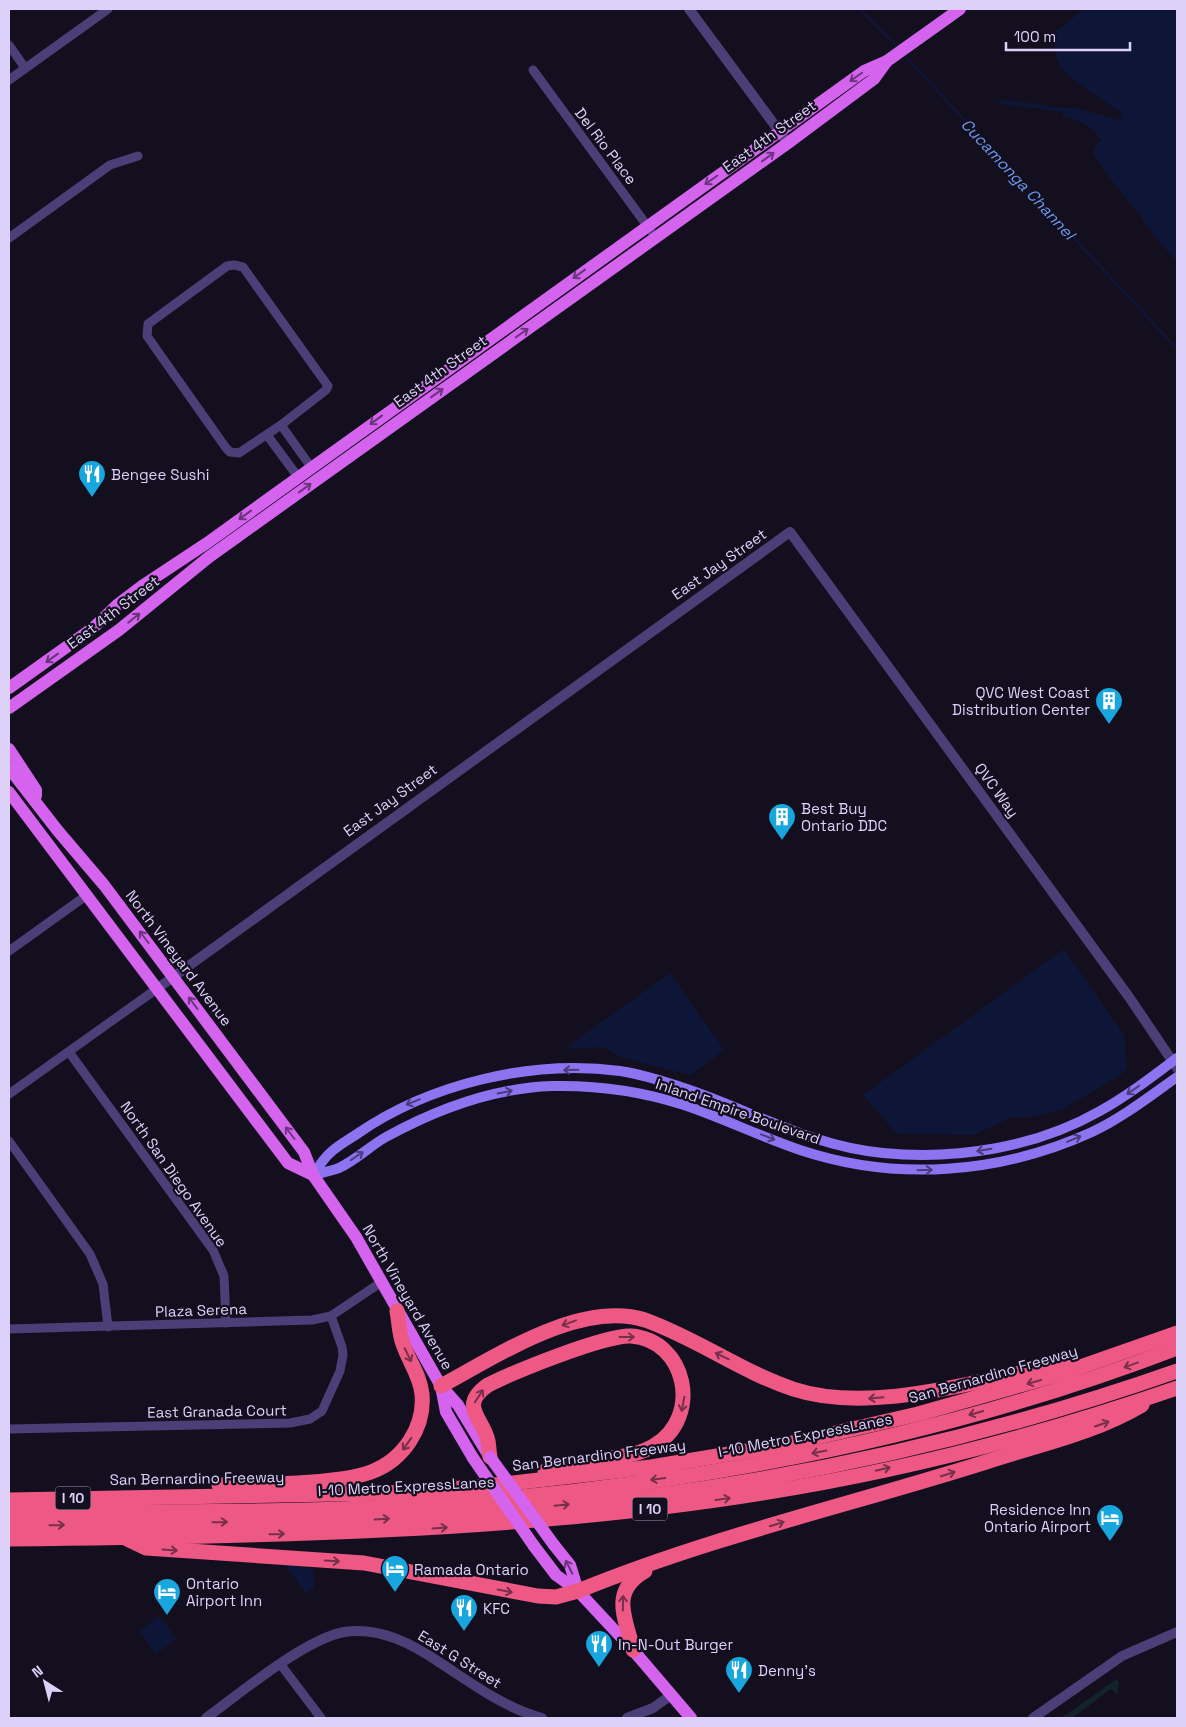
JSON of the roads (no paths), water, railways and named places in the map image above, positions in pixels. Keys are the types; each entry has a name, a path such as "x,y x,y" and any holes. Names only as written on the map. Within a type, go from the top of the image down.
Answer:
{"highway":[{"path":"136,1497 184,1486 340,1478 371,1472 390,1462 401,1452 412,1437 419,1421 422,1404 420,1379 402,1343 397,1310"},
{"path":"441,1386 544,1334 582,1319 602,1315 628,1316 646,1320 791,1388 812,1394 845,1399 912,1393 1113,1356"},
{"name":"San Bernardino Freeway","path":"9,1500 387,1493 478,1487 652,1467 832,1435 981,1398 1113,1356 1177,1333"},
{"path":"478,1487 643,1451 654,1446 667,1436 679,1419 684,1392 679,1370 659,1347 641,1338 626,1336 607,1339 497,1381 480,1391 474,1404 477,1420 488,1439 490,1457"},
{"name":"I-10 Metro ExpressLanes","path":"9,1513 383,1507 539,1494 664,1479 776,1460 886,1438 1047,1393 1177,1348"},
{"name":"I-10 Metro ExpressLanes","path":"9,1526 451,1516 660,1494 798,1472 905,1450 1048,1413 1177,1371"},
{"path":"124,1538 146,1548 364,1563 538,1596 556,1597 734,1537 1052,1441 1123,1417 1171,1390"},
{"name":"I 10","path":"9,1539 370,1532 496,1524 684,1505 765,1493 917,1462 992,1443 1171,1390"},
{"path":"633,1650 622,1604 623,1596 633,1579 664,1560"}],"main road":[{"name":"East 4th Street","path":"9,688 93,628 117,605 142,586 312,467 647,225 864,71 888,61 960,9"},
{"name":"East 4th Street","path":"9,708 109,638 209,556 788,143 874,79 888,61"},
{"path":"9,719 98,652 109,638"},
{"path":"9,749 36,790 38,806"},
{"name":"North Vineyard Avenue","path":"9,768 104,885 304,1152 313,1175 356,1237 441,1386 458,1404 490,1457 570,1565 578,1591"},
{"name":"North Vineyard Avenue","path":"9,792 288,1163 313,1175"},
{"path":"39,832 48,833 54,837 87,877 104,885"},
{"name":"Inland Empire Boulevard","path":"313,1175 330,1153 402,1106 449,1088 501,1075 543,1070 620,1071 689,1090 831,1144 881,1153 934,1155 990,1150 1039,1138 1099,1112 1176,1063"},
{"name":"Inland Empire Boulevard","path":"313,1175 339,1168 380,1140 440,1111 514,1090 551,1086 589,1087 635,1092 683,1105 800,1150 864,1165 919,1171 977,1167 1028,1156 1094,1131 1126,1112 1177,1077"},
{"name":"North Vineyard Avenue","path":"441,1386 446,1412 473,1458 534,1546 556,1574 578,1591 633,1650 691,1718"}],"street":[{"path":"9,80 108,9"},
{"path":"690,9 788,143"},
{"path":"9,45 25,68"},
{"name":"Del Rio Place","path":"533,70 657,238"},
{"path":"9,238 110,165 138,156"},
{"path":"227,266 243,267 328,386 326,390 267,435 239,453 230,452 147,336 148,324 227,266"},
{"path":"281,425 312,467"},
{"path":"267,435 298,477"},
{"name":"East Jay Street","path":"9,1094 790,532"},
{"name":"QVC Way","path":"790,532 1176,1063"},
{"path":"9,951 87,895"},
{"name":"North San Diego Avenue","path":"69,1052 213,1250 224,1276 226,1323"},
{"path":"9,1141 90,1254 104,1284 108,1327"},
{"name":"Plaza Serena","path":"9,1329 312,1320 331,1316 382,1281"},
{"name":"East Granada Court","path":"9,1429 290,1423 310,1419 322,1411 342,1364 342,1347 331,1316"},
{"name":"East G Street","path":"206,1718 307,1647 342,1632 378,1633 411,1644 503,1704 542,1718"},
{"path":"1033,1718 1122,1656 1177,1632"},
{"path":"281,1664 321,1718"},
{"path":"627,1718 648,1710 671,1695"}],"water":[{"path":"1084,9 1177,9 1177,261 1156,238 1098,161 1093,153 1098,142 1102,141 1094,131 1081,122 1063,117 1063,112 994,103 1007,100 1075,108 1119,120 1123,114 1068,75 1060,66 1056,57 1054,33"},
{"path":"1064,949 1124,1035 1127,1068 1119,1076 1061,1110 1033,1117 1012,1117 974,1135 897,1134 863,1095"},
{"path":"670,973 724,1050 691,1075 620,1057 603,1047 570,1049 568,1046"},
{"path":"285,1564 314,1569 314,1587 306,1594"},
{"path":"160,1616 176,1639 156,1654 139,1631"}],"waterway":[{"name":"Cucamonga Channel","path":"860,9 899,49"},
{"name":"Cucamonga Channel","path":"904,55 1177,349"}],"place":[{"name":"Bengee Sushi","path":"92,498"},
{"name":"QVC West Coast Distribution Center","path":"1109,725"},
{"name":"Best Buy Ontario DDC","path":"782,841"},
{"name":"Residence Inn Ontario Airport","path":"1110,1542"},
{"name":"Ramada Ontario","path":"395,1593"},
{"name":"Ontario Airport Inn","path":"167,1616"},
{"name":"KFC","path":"464,1632"},
{"name":"In-N-Out Burger","path":"599,1668"},
{"name":"Denny's","path":"739,1694"}]}
